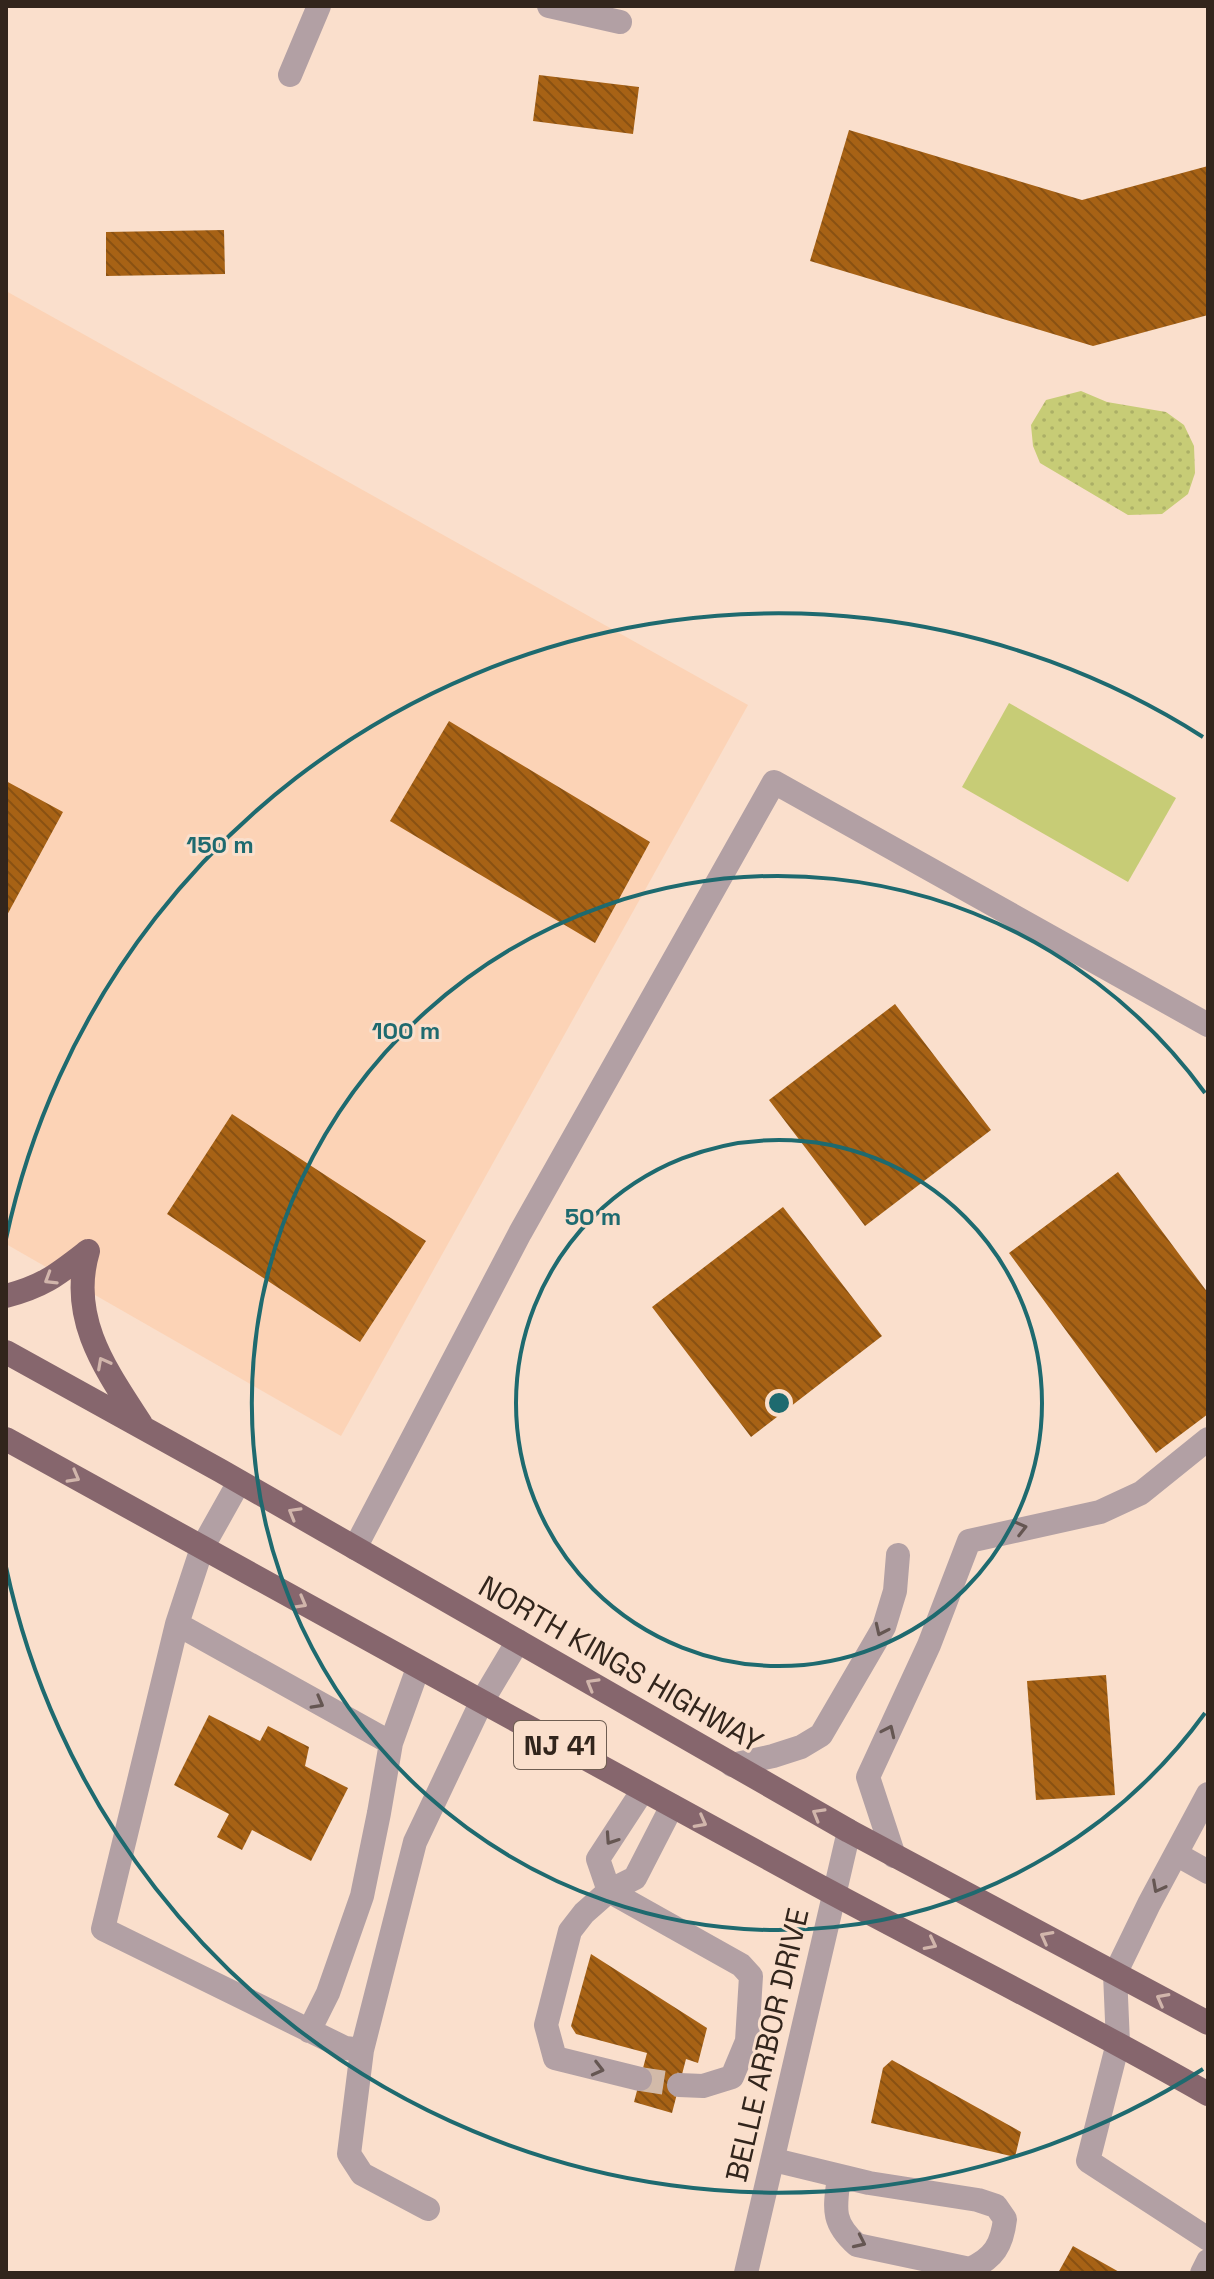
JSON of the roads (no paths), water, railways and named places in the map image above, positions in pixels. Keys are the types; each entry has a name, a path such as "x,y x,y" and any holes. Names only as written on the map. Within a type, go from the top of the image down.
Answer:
{"main road":[{"path":"6,1296 34,1289 51,1280 88,1251 81,1274 95,1349 145,1429"},
{"name":"NORTH KINGS HIGHWAY","path":"6,1352 849,1831 1208,2023"},
{"name":"NJ 41","path":"6,1439 481,1703 1208,2094"}],"street":[{"path":"290,75 319,6"},
{"path":"549,6 620,22"},
{"path":"355,1548 520,1233 774,782 1208,1025"},
{"path":"894,1856 868,1777 929,1645 969,1541 1100,1512 1141,1493 1208,1439"},
{"path":"239,1482 202,1548 177,1624 103,1929 345,2048 362,2050"},
{"path":"732,1765 801,1747 821,1735 884,1627 895,1591 898,1555"},
{"path":"177,1624 391,1743"},
{"path":"428,2209 362,2174 349,2154 362,2050 415,1842 481,1703 518,1641"},
{"path":"309,2031 328,1993 362,1896 391,1743 418,1668"},
{"path":"643,1790 598,1859 609,1891 741,1965 751,1976 747,2041 732,2077 703,2086 679,2085"},
{"path":"1208,1794 1115,1974 1118,2043 1088,2161 1208,2239"},
{"path":"640,2079 555,2058 546,2025 570,1931 584,1913 609,1891 635,1878 672,1806"},
{"name":"BELLE ARBOR DRIVE","path":"746,2273 849,1831"},
{"path":"1176,1854 1208,1872"},
{"path":"774,2160 839,2177 978,2200 996,2206 1005,2219 1000,2247 990,2258 970,2269 857,2245 846,2235 834,2215 839,2177"},
{"path":"1202,2273 1208,2261"}],"tunnel":[{"path":"640,2079 679,2085"}]}
